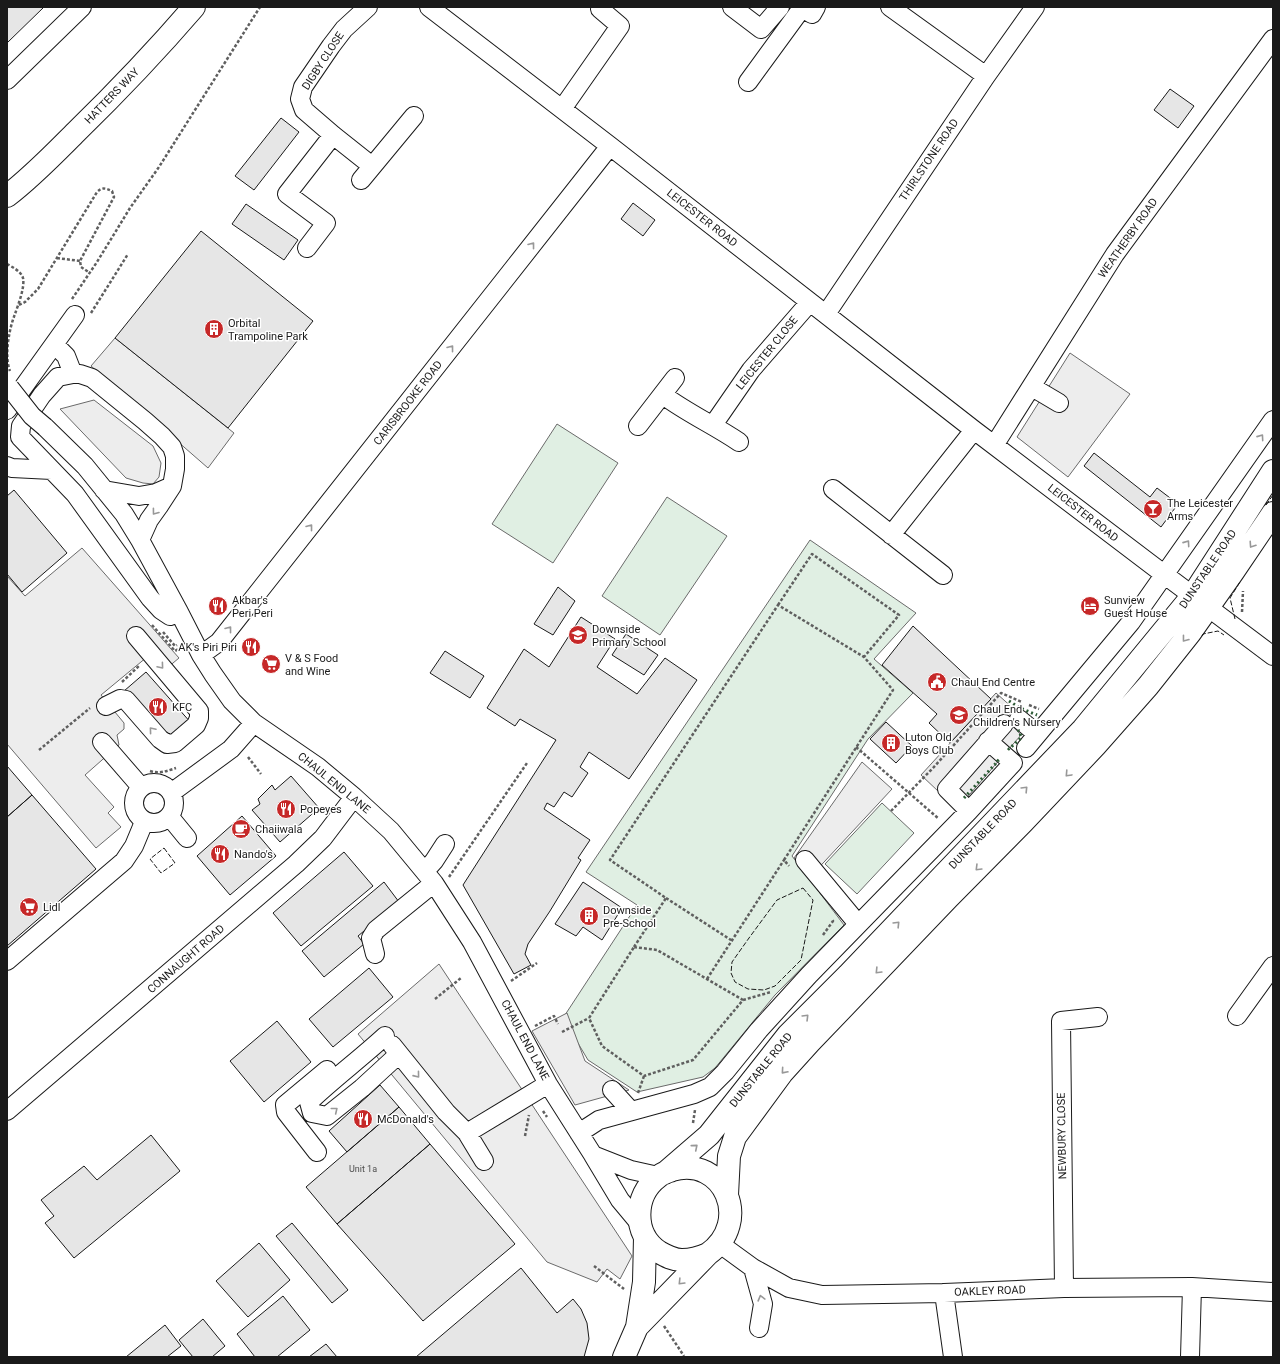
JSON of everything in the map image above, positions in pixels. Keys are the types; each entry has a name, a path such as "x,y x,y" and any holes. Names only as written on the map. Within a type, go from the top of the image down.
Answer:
{"main road":[{"name":"HATTERS WAY","path":"7,196 26,181 101,107 194,7"},
{"name":"HATTERS WAY","path":"7,207 26,181"},
{"name":"DUNSTABLE ROAD","path":"727,1195 729,1156 735,1137 782,1073 860,989 1095,746 1148,686 1190,633 1201,601 1273,471"},
{"name":"DUNSTABLE ROAD","path":"662,1174 709,1135 788,1035 848,975 1083,729 1201,601 1273,513"},
{"path":"624,1357 637,1327 644,1282 642,1230 639,1210 642,1197 648,1186 662,1174 679,1168 694,1169 707,1174 719,1183 727,1195 731,1207 731,1220 727,1233 714,1249 637,1327"},
{"path":"642,1230 654,1248 666,1256 680,1260 694,1260 714,1249"}],"street":[{"path":"7,80 82,7"},
{"name":"DIGBY CLOSE","path":"368,7 344,29 303,87 300,99 304,110 372,166"},
{"name":"LEICESTER ROAD","path":"430,7 447,13 562,109 974,430 995,444 1165,576 1201,601 1273,656"},
{"path":"732,7 761,29 780,7"},
{"path":"748,82 802,8 812,14 816,7"},
{"path":"890,7 986,76"},
{"name":"THIRLSTONE ROAD","path":"826,314 986,76 1035,7"},
{"path":"562,109 620,26 600,9"},
{"name":"WEATHERBY ROAD","path":"995,444 1115,254 1273,39"},
{"path":"361,180 414,116"},
{"path":"307,248 326,223 288,194 333,135"},
{"name":"CARISBROOKE ROAD","path":"201,655 219,642 610,146"},
{"name":"LEICESTER CLOSE","path":"713,425 751,370 810,302"},
{"path":"7,410 55,345 83,315"},
{"path":"55,345 66,356 73,374"},
{"path":"140,540 149,520 160,506 172,486 175,469 175,456 172,447 145,421 92,378 80,374 58,377 42,395 21,426 20,437 75,494 150,598 161,610 170,616 180,612"},
{"path":"638,426 675,378"},
{"name":"CHAUL END LANE","path":"10,381 39,422"},
{"path":"1032,387 1059,403"},
{"path":"663,395 681,409 713,425 739,442"},
{"name":"CHAUL END LANE","path":"7,401 39,422 85,466 124,514 180,612 201,655 232,701 254,723 318,767 354,797 391,831 433,882 472,942 548,1084 620,1200 642,1230"},
{"path":"969,811 947,789 988,741 1011,721 1032,741 1131,622 1165,576 1273,420"},
{"path":"891,534 974,430"},
{"path":"7,466 12,468 52,470"},
{"path":"104,490 139,496 156,493 172,486"},
{"path":"833,489 943,575"},
{"path":"106,706 120,698 126,700 160,739 167,744 175,743 196,725 198,721 200,715 199,711 136,636"},
{"path":"171,793 231,749 254,723"},
{"path":"579,1133 599,1120 698,1092 710,1087 726,1072 764,1025 809,975 969,811 1013,763 988,741"},
{"path":"102,742 143,779 147,784 161,784 171,793 174,799 174,805 170,816 158,824 144,822 139,818 133,806 133,799 143,779"},
{"name":"CONNAUGHT ROAD","path":"7,1111 296,864 324,838 354,797"},
{"path":"170,816 187,838"},
{"path":"7,961 124,861 134,846 144,822"},
{"path":"375,954 371,938 376,930 433,882 434,861 445,844"},
{"path":"799,866 858,924"},
{"path":"1237,1016 1273,966"},
{"name":"NEWBURY CLOSE","path":"1064,1288 1061,1021 1098,1017"},
{"path":"385,1036 446,1112 467,1133 484,1161"},
{"path":"385,1036 360,1059 356,1075 340,1088 320,1092 309,1102 312,1113 327,1116 362,1088 399,1054"},
{"path":"317,1152 286,1112 285,1105 365,1040 385,1036"},
{"path":"467,1133 548,1084"},
{"path":"612,1090 631,1111"},
{"path":"593,1155 631,1170 662,1174"},
{"name":"OAKLEY ROAD","path":"714,1249 789,1288 822,1295 944,1293 1064,1288 1192,1287 1273,1292"},
{"path":"753,1268 763,1304 759,1328"},
{"path":"1190,1357 1192,1287"},
{"path":"944,1293 953,1357"}],"path":[{"path":"128,254 83,315 65,309 90,273 130,208 160,167 260,7"},
{"path":"19,305 25,302 38,289 97,192 101,188 106,188 112,191 114,197 80,261 81,266 90,273"},
{"path":"57,258 80,261"},
{"path":"7,264 20,273 23,284 8,345 8,367 10,381"},
{"path":"731,940 610,860 812,554 899,615 864,657"},
{"path":"707,979 893,690 864,657 778,605"},
{"path":"167,643 175,651"},
{"path":"856,747 951,829"},
{"path":"248,756 261,774"},
{"path":"143,779 155,773 166,772 182,763"},
{"path":"433,882 526,763"},
{"path":"784,860 799,866"},
{"path":"562,1032 589,1018 666,898"},
{"path":"820,939 833,921 828,916"},
{"path":"634,947 657,950 743,1000"},
{"path":"498,990 537,963"},
{"path":"435,999 461,978"},
{"path":"589,1018 602,1046 644,1076 693,1060 743,1000 770,992 776,987"},
{"path":"532,1020 535,1026 554,1016 558,1024"},
{"path":"698,1092 693,1126 702,1141"},
{"path":"594,1266 641,1302"},
{"path":"666,1329 684,1356"}],"green space":[{"path":"557,424 618,463 553,563 492,524"},
{"path":"667,497 727,536 660,635 602,596"},
{"path":"810,540 916,613 874,659 913,693 868,739 792,856 844,925 775,995 715,1068 703,1077 637,1092 588,1060 563,1018 637,905 586,872"},
{"path":"882,803 914,833 857,894 825,864"}],"shaded area":[{"path":"115,338 234,433 208,468 91,366"},
{"path":"1070,353 1130,394 1068,477 1017,437"},
{"path":"94,400 153,446 161,463 159,477 153,484 126,478 60,409"},
{"path":"82,548 179,658 161,673 147,657 101,695 124,723 124,729 117,735 119,745 85,775 114,807 108,813 121,827 96,848 7,744 7,576 25,596"},
{"path":"996,693 1014,709 1006,719 1021,735 957,809 921,775"},
{"path":"862,762 892,789 811,876 794,858"},
{"path":"439,964 632,1256 620,1279 607,1269 597,1282 547,1262 358,1034"},
{"path":"567,1013 585,1061 629,1090 575,1105 532,1031"}],"building":[{"path":"7,7 44,7 7,43"},
{"path":"1170,89 1194,106 1178,128 1154,110"},
{"path":"281,118 299,132 254,190 235,176"},
{"path":"633,203 655,220 643,236 621,219"},
{"path":"246,204 298,240 284,260 232,224"},
{"name":"Orbital Trampoline Park","path":"201,231 313,321 228,428 115,338"},
{"path":"1094,453 1150,497 1157,488 1178,504 1161,527 1084,466"},
{"path":"14,490 67,553 22,592 7,574 7,496"},
{"path":"558,587 575,601 553,635 534,624"},
{"name":"Downside Primary School","path":"581,617 615,639 597,667 637,694 665,658 697,680 629,779 589,752 580,767 588,773 572,797 564,792 554,807 547,803 544,809 590,840 578,858 581,860 528,944 525,954 531,965 514,974 463,885 556,740 520,719 515,726 487,708 524,649 549,667"},
{"name":"Chaul End Centre","path":"913,626 991,699 950,743 929,723 937,714 882,665"},
{"path":"626,634 658,655 644,675 612,655"},
{"path":"445,651 484,676 470,698 430,673"},
{"name":"KFC","path":"146,672 192,724 172,738 158,731 124,691"},
{"name":"Luton Old Boys Club","path":"886,722 912,746 896,763 870,739"},
{"path":"7,766 32,795 7,817"},
{"name":"Popeyes","path":"291,776 319,808 280,842 252,810 260,804 258,799 272,785 275,790"},
{"name":"Lidl","path":"32,795 96,869 7,946 7,817"},
{"path":"242,816 276,856 230,895 197,856"},
{"path":"344,852 373,886 301,946 273,913"},
{"path":"384,882 399,902 358,936 364,944 324,977 302,951"},
{"name":"Downside Pre-School","path":"583,882 622,908 602,940 583,927 576,936 555,924"},
{"path":"369,968 393,997 333,1047 309,1019"},
{"path":"277,1021 311,1062 264,1102 230,1061"},
{"name":"McDonald's","path":"380,1085 399,1107 347,1152 329,1131"},
{"path":"399,1107 430,1144 337,1224 306,1187"},
{"path":"151,1135 180,1171 74,1258 45,1223 54,1216 41,1200 84,1166 97,1180"},
{"path":"430,1144 515,1244 423,1321 337,1224"},
{"path":"292,1223 348,1290 332,1303 276,1236"},
{"path":"259,1243 290,1280 248,1317 216,1281"},
{"path":"521,1268 557,1313 573,1299 581,1309 587,1323 589,1339 584,1357 416,1357"},
{"path":"283,1296 310,1330 277,1357 255,1357 237,1334"},
{"path":"203,1319 225,1346 212,1357 193,1357 179,1340"},
{"path":"165,1325 181,1346 167,1357 126,1357"},
{"path":"326,1344 337,1357 309,1357"}],"hedge":[{"path":"1009,701 1020,708 1037,715"},
{"path":"1008,748 1009,749 1021,738 1018,730"},
{"path":"964,798 998,761 996,759"}],"fence":[{"path":"1266,505 1273,495"},
{"path":"1235,619 1230,598 1240,582"},
{"path":"1202,636 1203,634 1218,631 1224,635"},
{"path":"164,848 175,863 161,873 150,859 164,848"},
{"path":"803,888 813,900 801,960 775,986 764,990 748,989 735,982 731,973 732,962 749,938 777,900 803,888"}],"place":[{"name":"Orbital Trampoline Park","path":"214,329"},
{"name":"The Leicester Arms","path":"1153,509"},
{"name":"Akbar's Peri Peri","path":"218,606"},
{"name":"Sunview Guest House","path":"1090,606"},
{"name":"Downside Primary School","path":"578,635"},
{"name":"AK's Piri Piri","path":"251,647"},
{"name":"V & S Food and Wine","path":"271,664"},
{"name":"Chaul End Centre","path":"937,682"},
{"name":"KFC","path":"158,707"},
{"name":"Chaul End Children's Nursery","path":"959,715"},
{"name":"Luton Old Boys Club","path":"891,743"},
{"name":"Popeyes","path":"286,809"},
{"name":"Chaiiwala","path":"241,829"},
{"name":"Nando's","path":"220,854"},
{"name":"Lidl","path":"29,907"},
{"name":"Downside Pre-School","path":"589,916"},
{"name":"McDonald's","path":"363,1119"}]}
